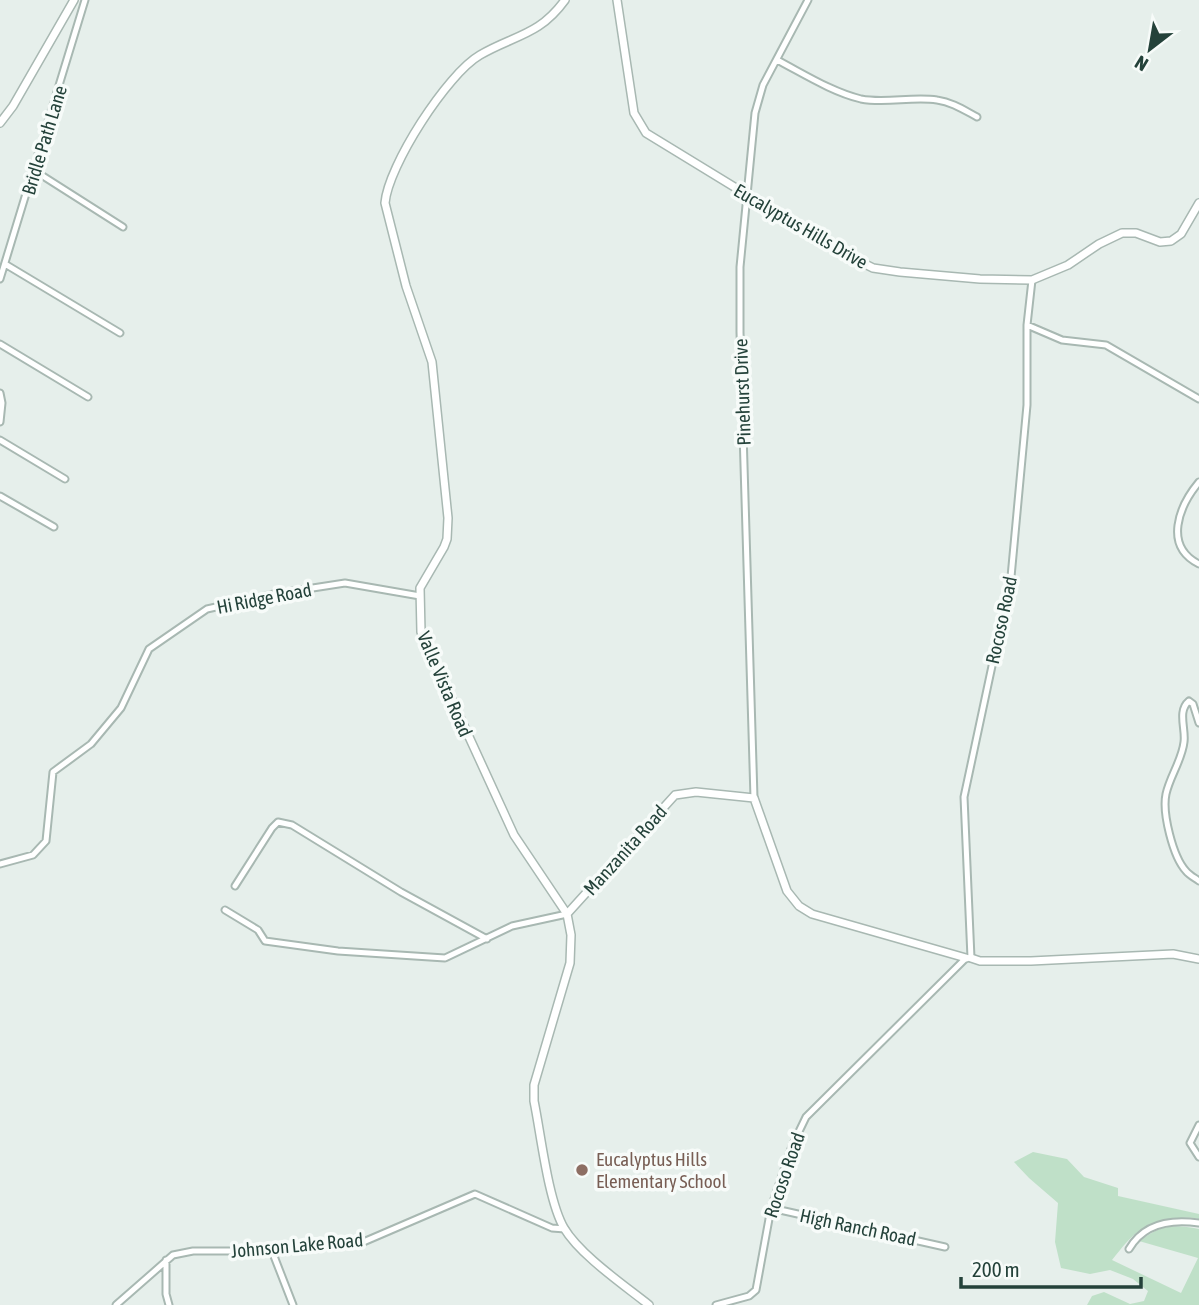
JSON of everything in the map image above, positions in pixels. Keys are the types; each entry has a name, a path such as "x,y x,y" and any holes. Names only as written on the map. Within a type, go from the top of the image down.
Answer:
{"street":[{"path":"0,123 13,106 74,0"},
{"name":"Bridle Path Lane","path":"0,279 85,0"},
{"name":"Valle Vista Road","path":"565,0 550,19 535,30 478,55 454,78 408,145 391,176 385,203 396,251 432,362 448,518 447,539 423,582 419,596 421,632 477,760 514,835 567,914 571,935 570,963 538,1063 534,1085 534,1101 555,1206 565,1229 582,1250 649,1305"},
{"name":"Eucalyptus Hills Drive","path":"617,0 634,113 646,133 839,251 873,268 980,279 1032,280 1068,265 1099,244 1122,233 1136,233 1160,242 1171,241 1181,234 1199,203"},
{"name":"Pinehurst Drive","path":"754,798 740,267 755,113 763,85 808,0"},
{"path":"777,60 858,98 890,101 935,100 954,104 977,117"},
{"path":"35,171 123,227"},
{"path":"5,264 120,333"},
{"name":"Rocoso Road","path":"716,1305 749,1296 756,1290 771,1208 792,1146 806,1117 969,958 964,797 1011,578 1027,405 1027,325 1032,280"},
{"path":"1027,325 1062,340 1106,345 1199,399"},
{"path":"0,344 89,397"},
{"path":"0,393 0,422"},
{"path":"0,440 65,479"},
{"path":"1199,482 1184,506 1177,524 1176,537 1185,554 1199,564"},
{"path":"0,496 54,527"},
{"name":"Hi Ridge Road","path":"0,864 33,855 46,841 53,772 90,744 121,708 149,649 207,609 274,594 345,583 419,596"},
{"path":"1199,723 1194,704 1189,701 1183,712 1185,740 1165,796 1166,820 1172,843 1185,870 1199,881"},
{"name":"Manzanita Road","path":"567,914 675,795 696,792 754,798"},
{"path":"754,798 785,886 799,906 812,914 980,961 1173,954 1199,959"},
{"path":"235,886 278,822 292,825 400,891 487,939"},
{"path":"225,910 258,930 265,941 338,951 445,958 512,926 567,914"},
{"path":"1199,1125 1189,1143 1199,1157"},
{"name":"Johnson Lake Road","path":"116,1305 173,1255 193,1251 272,1251 361,1242 475,1194 550,1227 565,1229"},
{"name":"High Ranch Road","path":"771,1208 944,1247"},
{"path":"1129,1249 1138,1236 1159,1223 1199,1223"},
{"path":"272,1251 293,1305"},
{"path":"166,1260 166,1294 169,1305"}],"green space":[{"path":"1033,1152 1067,1159 1084,1177 1118,1188 1118,1196 1199,1214 1199,1219 1165,1220 1147,1226 1132,1237 1112,1260 1181,1293 1198,1258 1139,1241 1168,1227 1199,1229 1199,1305 1087,1305 1092,1296 1104,1292 1130,1304 1144,1301 1148,1291 1133,1279 1110,1270 1090,1274 1061,1268 1055,1242 1058,1203 1014,1162"}],"place":[{"name":"Eucalyptus Hills Elementary School","path":"582,1170"}]}
